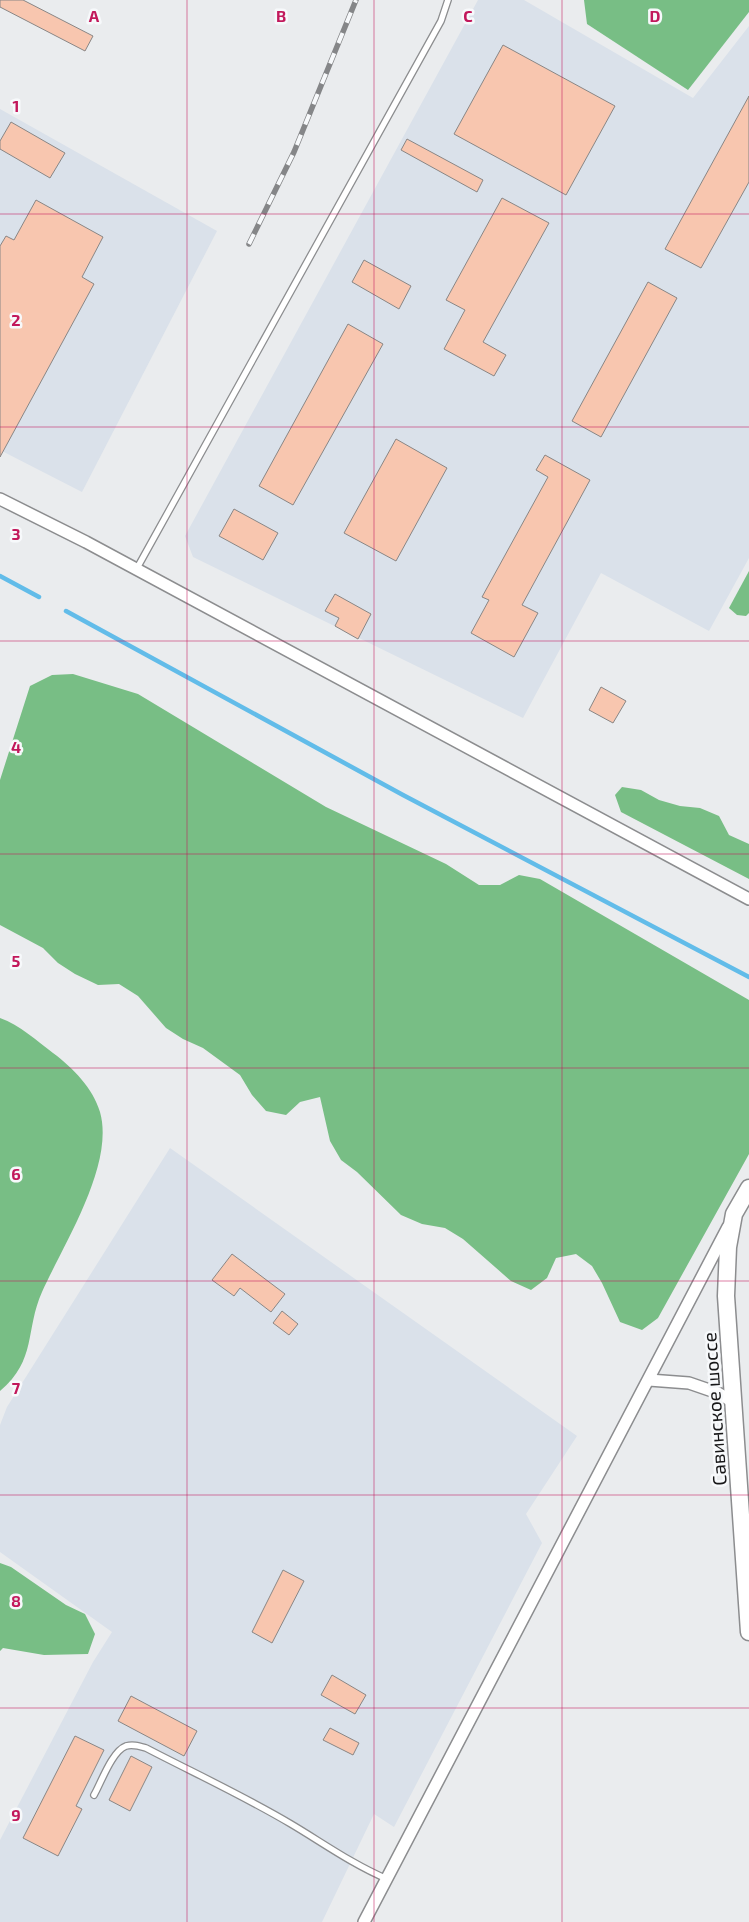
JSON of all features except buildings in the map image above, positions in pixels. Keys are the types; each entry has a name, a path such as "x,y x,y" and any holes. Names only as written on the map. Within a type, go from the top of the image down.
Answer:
{"street":[{"path":"0,499 86,542 749,899"},
{"name":"Савинское шоссе","path":"749,1188 734,1214 728,1247 726,1296 749,1632"},
{"path":"364,1922 649,1380 734,1214"},
{"path":"649,1380 689,1383 733,1402"}],"lane":[{"path":"136,570 441,22 448,0"},
{"path":"94,1795 114,1756 120,1750 127,1746 146,1748 228,1789 291,1824 352,1862 387,1878"}],"shaded area":[{"path":"478,0 524,0 693,98 749,26 749,558 709,631 601,573 523,718 193,557 185,536"},
{"path":"0,109 217,231 82,492 0,450"},
{"path":"170,1148 577,1436 526,1514 542,1543 394,1827 374,1814 322,1922 0,1922 0,1840 93,1662 112,1632 0,1552 0,1425 7,1407"}],"green space":[{"path":"584,0 749,0 749,12 688,90 587,24"},
{"path":"749,571 749,613 746,616 737,615 729,608"},
{"path":"73,674 138,694 326,807 446,864 479,885 500,885 519,875 540,879 749,1000 749,1154 658,1318 642,1330 620,1322 592,1266 576,1254 556,1258 547,1278 531,1290 511,1281 463,1239 445,1228 422,1224 401,1215 357,1172 341,1160 330,1141 320,1097 300,1102 286,1115 266,1111 252,1095 240,1075 203,1048 183,1039 166,1028 138,996 119,984 98,985 75,974 58,963 43,948 0,925 0,780 30,686 52,675"},
{"path":"622,787 641,790 659,800 680,806 700,808 719,816 729,835 749,844 749,879 621,812 615,795"},
{"path":"0,1018 28,1034 75,1072 97,1103 103,1133 94,1180 74,1228 42,1292 33,1319 25,1356 20,1368 0,1391"},
{"path":"0,1563 11,1567 66,1605 85,1614 95,1634 88,1654 44,1655 3,1648 0,1651"}],"waterway":[{"path":"0,576 39,597"},
{"path":"66,611 403,795 749,977"}],"railway":[{"path":"249,244 294,152 356,0"}]}
